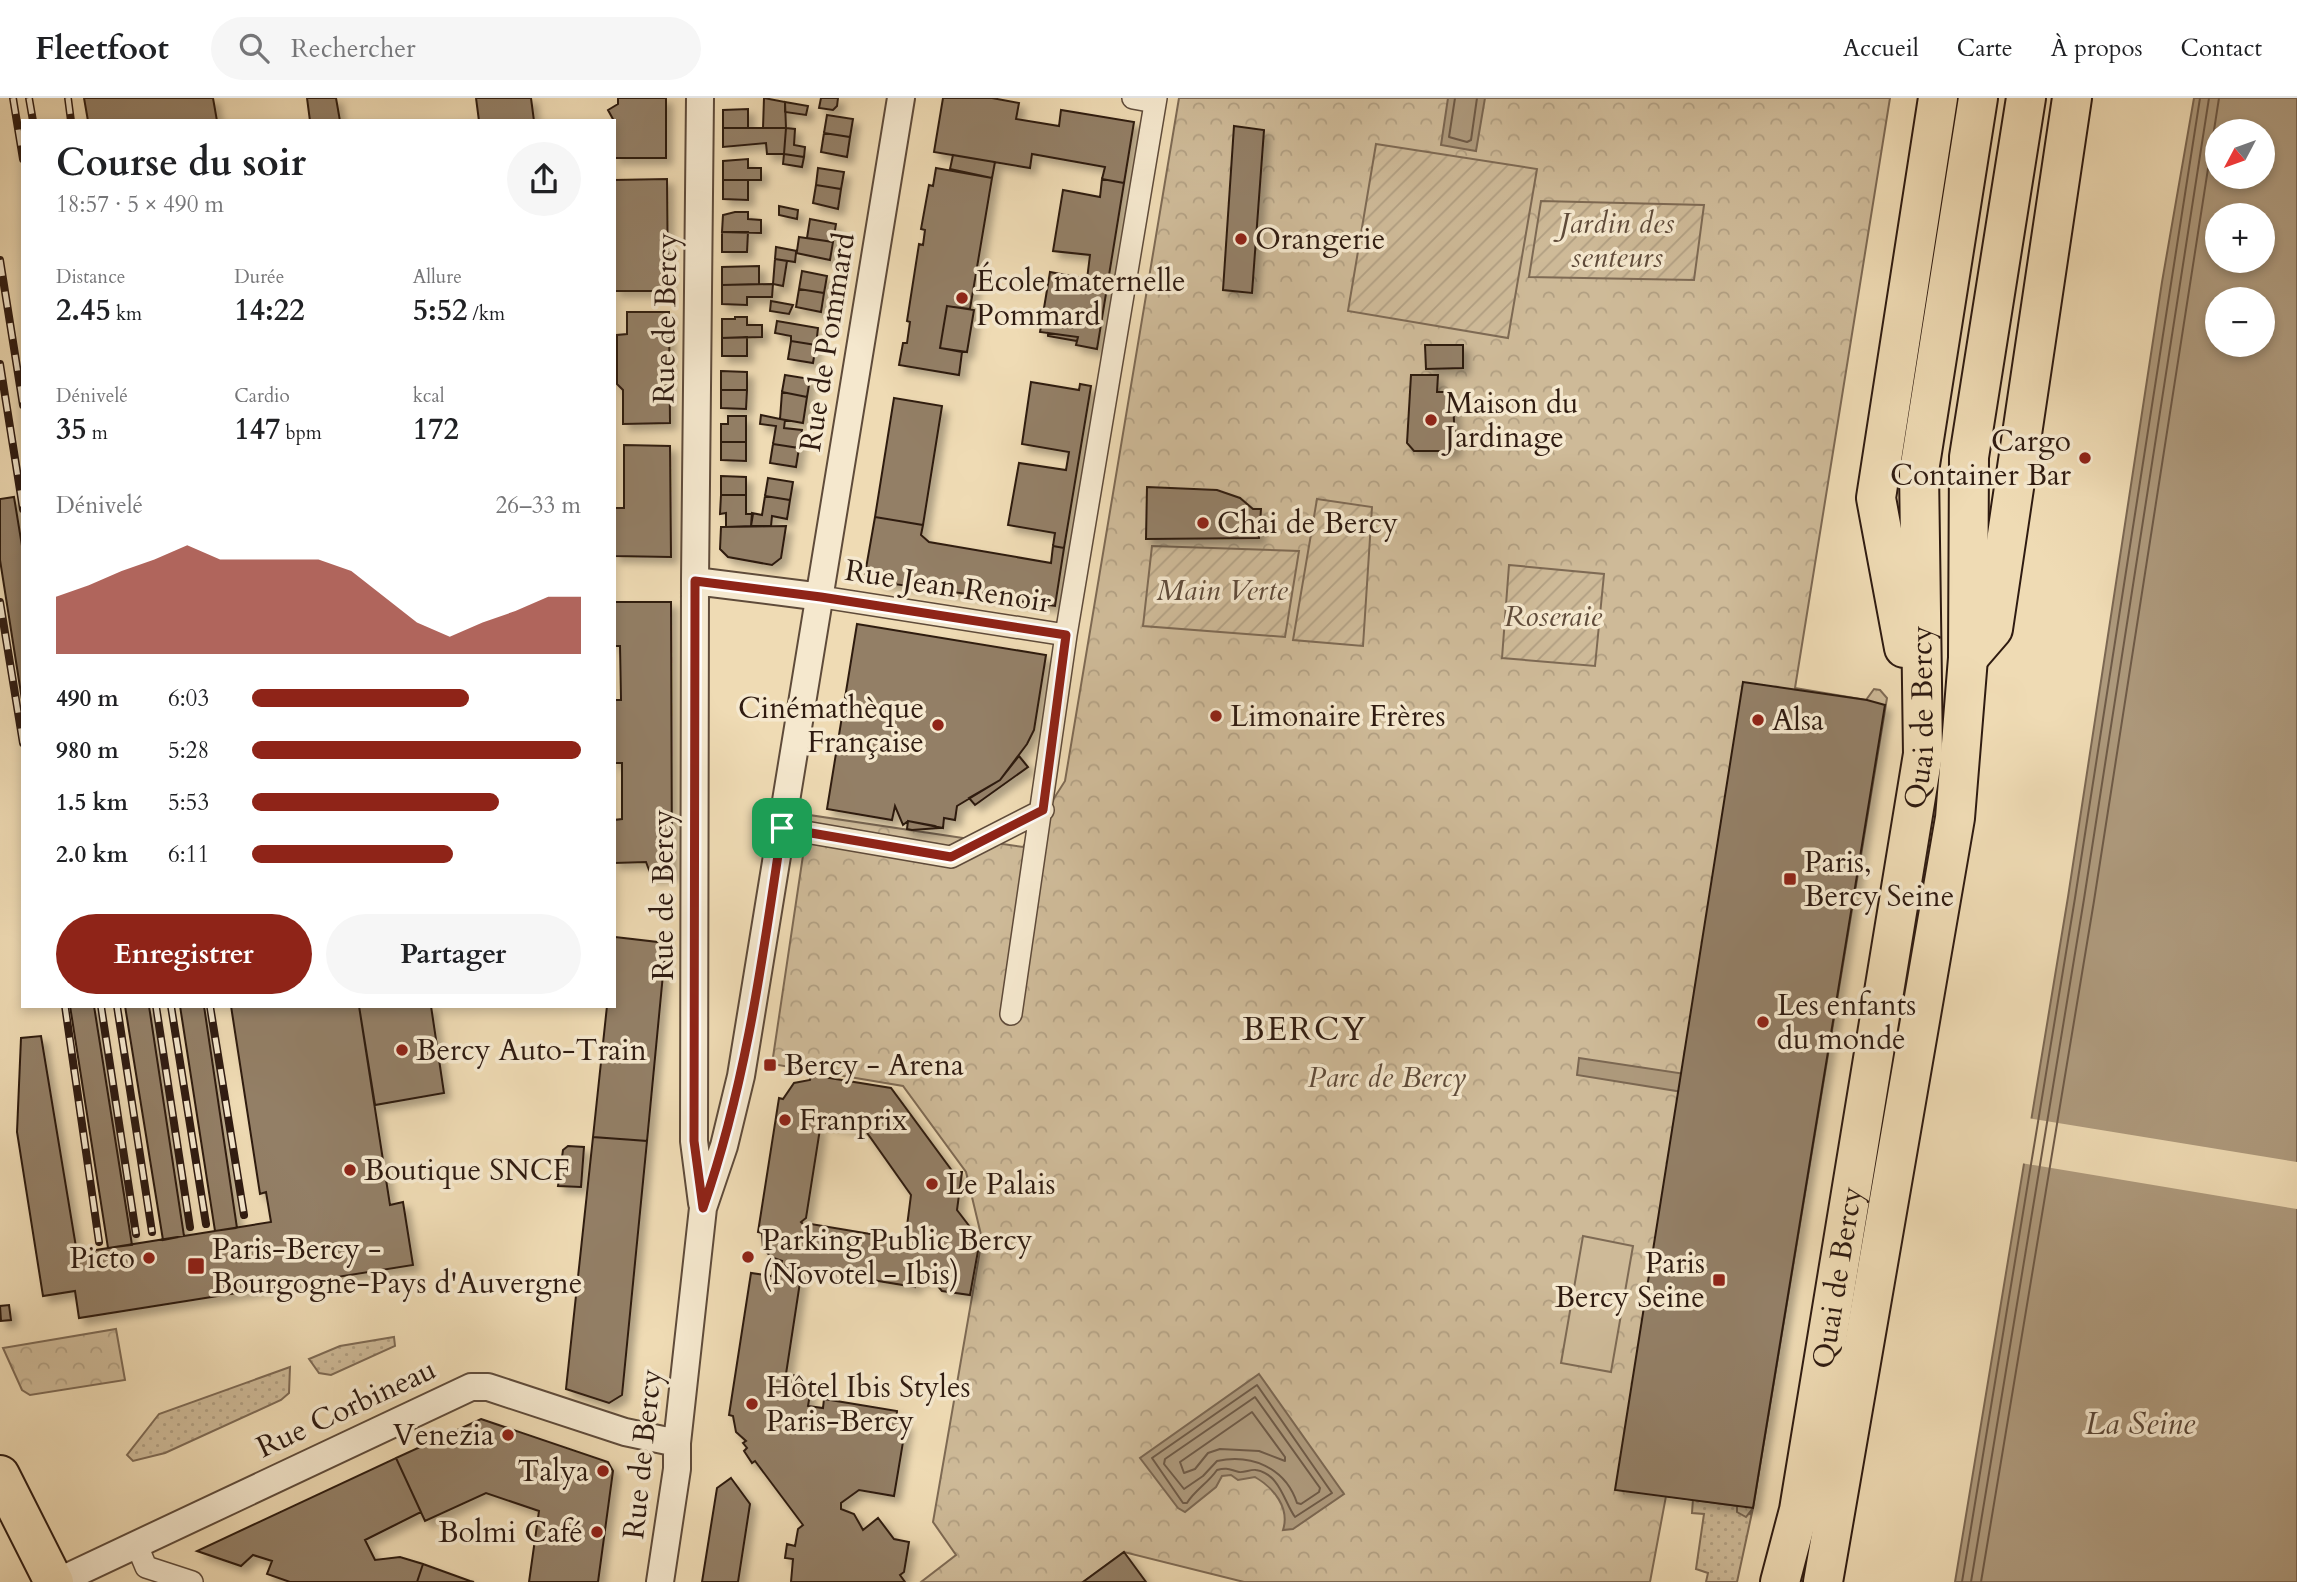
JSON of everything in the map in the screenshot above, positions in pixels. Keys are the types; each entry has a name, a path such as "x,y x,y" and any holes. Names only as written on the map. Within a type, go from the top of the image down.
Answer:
{"main road":[{"path":"1923,754 1876,498 1938,98"},
{"name":"Quai de Bercy","path":"1780,1576 1799,1510 1923,754 1919,471 1978,98"},
{"name":"Quai de Bercy","path":"1823,1582 1955,818 1964,739 1968,658 1969,457 2026,98"},
{"path":"1968,658 1993,629 2072,98"},
{"path":"0,1475 55,1582"}],"street":[{"name":"Rue de Bercy","path":"700,98 695,581 694,1141 703,1208"},
{"name":"Rue de Pommard","path":"821,597 824,564 901,98"},
{"path":"1012,1014 1066,635 1156,100 1133,98"},
{"path":"695,581 821,597"},
{"name":"Rue de Bercy","path":"660,1582 677,1469 677,1443 703,1208 724,1146 741,1076 821,597"},
{"name":"Rue Jean Renoir","path":"821,597 1066,635"},
{"path":"782,828 951,857 1043,810"},
{"name":"Rue Corbineau","path":"55,1582 471,1387 488,1387 625,1432 677,1443"},
{"path":"136,1543 146,1567 192,1582"}],"green space":[{"name":"Parc de Bercy","path":"1179,98 1890,98 1795,688 1866,700 1874,689 1880,690 1887,698 1753,1508 1746,1517 1737,1512 1737,1506 1666,1496 1650,1582 1244,1582 1124,1552 1083,1582 921,1582 956,1555 933,1522 982,1239 966,1172 903,1086 772,1064 809,815 1023,847 1065,781"},
{"path":"1376,144 1537,169 1508,338 1348,311"},
{"name":"Jardin des senteurs","path":"1541,201 1704,205 1694,280 1529,277"},
{"path":"1317,499 1372,507 1363,646 1293,640"},
{"name":"Main Verte","path":"1152,546 1299,551 1285,637 1143,626"},
{"name":"Roseraie","path":"1509,565 1604,574 1595,666 1502,658"},
{"path":"1583,1236 1633,1246 1611,1372 1561,1363"},
{"path":"116,1329 125,1380 30,1395 22,1390 3,1348"},
{"path":"394,1337 395,1346 331,1375 319,1373 309,1359 340,1346"},
{"path":"290,1367 289,1393 281,1400 165,1453 133,1461 127,1455 159,1414"},
{"path":"1693,1499 1737,1505 1750,1514 1753,1508 1737,1582 1706,1582 1708,1573 1696,1569 1704,1514 1692,1513"}],"water":[{"path":"1448,98 1485,98 1476,151 1441,145"},
{"name":"La Seine","path":"2194,98 2297,98 2297,1582 1955,1582 2068,897 2162,282"},
{"path":"1579,1058 1692,1075 1689,1093 1577,1075"},
{"path":"1259,1374 1344,1494 1293,1529 1283,1530 1284,1514 1279,1499 1255,1477 1238,1480 1231,1475 1222,1476 1216,1487 1185,1512 1178,1508 1140,1458"}],"pier":[{"path":"2028,1118 2297,1162 2297,1209 2021,1163"}],"building":[{"path":"84,98 213,98 217,119 88,119"},
{"path":"307,98 336,98 340,119 310,119"},
{"path":"476,98 531,98 534,119 479,119"},
{"path":"618,98 666,98 666,158 616,158 616,119 613,119 608,110 618,104"},
{"path":"764,98 785,102 786,128 763,128"},
{"path":"821,98 838,98 837,106 833,110 819,108"},
{"path":"943,98 992,98 1019,103 1016,119 1059,126 1061,110 1134,122 1124,183 1102,179 1105,167 1032,154 1030,168 934,152"},
{"path":"785,102 808,106 806,115 785,112"},
{"path":"748,109 748,128 723,128 723,110"},
{"path":"827,115 853,119 850,137 824,133"},
{"name":"Orangerie","path":"1234,126 1264,130 1252,293 1223,290"},
{"path":"723,128 786,128 784,154 767,154 766,143 723,147"},
{"path":"786,128 795,129 794,145 805,147 804,157 784,154"},
{"path":"824,133 850,137 847,157 821,152"},
{"path":"784,154 804,157 802,167 783,164"},
{"path":"953,155 995,162 992,178 950,169"},
{"path":"748,159 748,168 761,168 761,180 723,180 723,161"},
{"path":"818,168 844,172 841,189 816,185"},
{"path":"936,168 992,178 970,309 947,306 940,348 962,352 959,375 899,365 903,343 907,343 910,322 907,321 919,244 923,245 925,230 921,229 929,185 933,186"},
{"path":"667,179 668,291 616,291 616,180"},
{"path":"1102,179 1124,183 1097,349 1076,345 1078,337 1040,332 1050,272 1087,279 1090,255 1053,251 1063,190 1100,197"},
{"path":"723,180 748,180 748,200 723,199"},
{"path":"816,185 841,189 838,209 813,203"},
{"path":"779,206 798,210 797,219 779,215"},
{"path":"748,212 748,219 761,220 761,233 722,232 723,215"},
{"path":"810,219 836,224 833,242 807,238"},
{"path":"722,232 748,232 747,252 722,252"},
{"path":"799,237 833,242 830,260 796,253 795,262 775,259 776,247 797,251"},
{"path":"775,259 787,261 783,286 773,284"},
{"path":"759,266 759,284 722,285 722,267"},
{"path":"802,271 827,276 824,293 799,289"},
{"path":"773,284 772,297 747,297 747,305 722,304 722,285"},
{"path":"799,289 824,293 821,312 796,307"},
{"path":"771,301 793,305 789,314 770,311"},
{"path":"947,306 974,310 967,352 940,348"},
{"path":"627,312 669,312 670,423 623,424 623,390 617,384 617,335 627,334"},
{"path":"747,317 747,325 762,325 762,337 722,338 722,319"},
{"path":"777,321 818,328 816,345 791,341 791,336 775,333"},
{"path":"1048,333 1078,337 1077,341 1048,336"},
{"path":"747,337 747,356 722,356 722,338"},
{"path":"791,341 816,345 813,363 788,359"},
{"path":"1425,345 1463,345 1463,368 1426,369"},
{"path":"721,371 747,372 747,390 721,390"},
{"path":"785,375 810,379 807,397 782,392"},
{"name":"Maison du Jardinage","path":"1411,375 1438,375 1437,392 1449,392 1453,396 1455,448 1452,451 1414,451 1407,443"},
{"path":"1031,382 1079,390 1080,384 1091,386 1064,548 1053,546 1055,533 1008,525 1019,463 1066,470 1069,452 1022,444"},
{"path":"721,390 747,390 746,409 721,408"},
{"path":"782,392 807,397 803,423 780,419"},
{"path":"894,398 942,406 923,525 875,517"},
{"path":"761,415 785,420 784,428 802,430 799,448 773,444 776,426 760,424"},
{"path":"728,416 746,416 746,442 721,442 721,424 728,424"},
{"path":"721,442 746,442 746,461 721,460"},
{"path":"773,444 799,448 796,467 770,463"},
{"path":"624,445 670,446 671,557 616,556 616,508 624,508"},
{"path":"721,476 746,477 746,495 721,495"},
{"path":"768,478 793,482 790,500 765,496"},
{"name":"Chai de Bercy","path":"1147,487 1217,490 1240,498 1253,509 1261,509 1259,538 1146,539"},
{"path":"721,495 746,495 746,514 753,514 751,526 726,527 726,513 720,514"},
{"path":"765,496 790,500 787,519 772,516 771,526 751,526 752,513 762,515"},
{"path":"14,497 21,540 21,693 0,560 0,499"},
{"path":"875,517 923,525 921,535 929,542 1051,563 1053,546 1064,548 1055,606 879,582 880,577 865,574"},
{"path":"786,526 781,558 772,565 728,557 720,549 721,527"},
{"path":"616,602 671,602 672,875 652,878 646,862 616,863 616,820 622,819 622,763 616,763 616,700 621,700 620,646 616,646"},
{"name":"Cinémathèque Française","path":"857,624 1046,655 1034,730 1027,744 1000,780 957,806 955,820 944,818 943,828 908,821 903,825 895,806 892,820 827,809"},
{"name":"Paris Bercy Seine","path":"1743,682 1885,705 1753,1508 1615,1490"},
{"path":"1019,756 1028,767 975,805 969,798 1000,780"},
{"path":"908,821 935,826 939,828 907,829"},
{"path":"616,937 666,943 647,1141 593,1137 607,1008 616,1008"},
{"path":"70,1008 94,1008 132,1245 108,1248"},
{"path":"125,1008 149,1008 184,1236 163,1240"},
{"path":"180,1008 204,1008 237,1228 215,1231"},
{"path":"231,1008 359,1008 390,1205 403,1202 413,1265 79,1318 75,1291 43,1296 17,1132 21,1038 41,1036 77,1253 271,1222 266,1192 260,1194"},
{"name":"Bercy Auto-Train","path":"359,1008 431,1008 444,1093 375,1105"},
{"name":"Le Palais","path":"811,1075 891,1088 953,1172 962,1172 957,1210 980,1240 970,1295 942,1291 931,1278 916,1282 915,1287 781,1265 782,1261 771,1257 763,1248 762,1233 758,1232 779,1098 783,1099 794,1083 810,1080","holes":["823,1121 826,1124 865,1130 911,1195 906,1234 909,1238 903,1242 900,1239 811,1224 806,1227 801,1222 806,1218 820,1129 817,1125"]},
{"path":"593,1137 647,1141 622,1395 609,1403 566,1389"},
{"path":"568,1146 584,1147 581,1187 558,1186 563,1150"},
{"path":"774,1264 802,1269 786,1374 797,1376 810,1394 808,1406 823,1408 824,1399 897,1411 896,1421 906,1424 894,1496 859,1490 841,1503 841,1509 854,1514 863,1530 878,1518 894,1539 909,1542 904,1572 900,1575 905,1582 791,1582 793,1559 785,1558 787,1544 795,1546 798,1529 803,1525 755,1461 752,1463 744,1451 747,1448 743,1443 746,1441 736,1432 733,1416 729,1415 751,1273 772,1276"},
{"path":"9,1305 11,1320 1,1321 0,1306"},
{"path":"481,1419 608,1462 613,1471 598,1582 529,1582 539,1511 486,1493 425,1521 396,1458"},
{"path":"396,1458 421,1512 365,1540 375,1560 400,1557 423,1564 417,1582 290,1582 267,1574 272,1561 253,1555 241,1566 197,1551"},
{"path":"731,1478 750,1504 738,1582 702,1582 717,1488"},
{"path":"1124,1552 1146,1582 1083,1582"},
{"path":"423,1564 470,1581 474,1582 417,1582"}],"railway":[{"path":"13,98 21,147"},
{"path":"29,98 33,119"},
{"path":"68,98 71,119"},
{"path":"0,260 21,392"},
{"path":"0,364 21,496"},
{"path":"0,602 21,731"},
{"path":"65,1008 99,1242"},
{"path":"101,1008 136,1234"},
{"path":"117,1008 152,1232"},
{"path":"156,1008 190,1227"},
{"path":"171,1008 206,1224"},
{"path":"210,1008 244,1215"}],"place":[{"name":"Orangerie","path":"1241,239"},
{"name":"École maternelle Pommard","path":"962,298"},
{"name":"Maison du Jardinage","path":"1431,420"},
{"name":"Cargo Container Bar","path":"2085,458"},
{"name":"Chai de Bercy","path":"1203,523"},
{"name":"Limonaire Frères","path":"1216,716"},
{"name":"Alsa","path":"1758,720"},
{"name":"Cinémathèque Française","path":"938,725"},
{"name":"Paris, Bercy Seine","path":"1790,879"},
{"name":"Les enfants du monde","path":"1763,1022"},
{"name":"Bercy Auto-Train","path":"402,1050"},
{"name":"Bercy - Arena","path":"770,1065"},
{"name":"Franprix","path":"785,1120"},
{"name":"Boutique SNCF","path":"350,1170"},
{"name":"Le Palais","path":"932,1184"},
{"name":"Parking Public Bercy (Novotel - Ibis)","path":"748,1257"},
{"name":"Picto","path":"149,1258"},
{"name":"Paris-Bercy - Bourgogne-Pays d'Auvergne","path":"196,1266"},
{"name":"Paris Bercy Seine","path":"1719,1280"},
{"name":"Hôtel Ibis Styles Paris-Bercy","path":"752,1404"},
{"name":"Venezia","path":"508,1435"},
{"name":"Talya","path":"603,1471"},
{"name":"Bolmi Café","path":"597,1532"}],"district":[{"name":"BERCY","path":"1305,1028"}],"route":[{"path":"695,581 821,597 1066,635 1043,810 951,857 782,828 741,1076 724,1146 703,1208 694,1141 697,930 695,581"}]}
